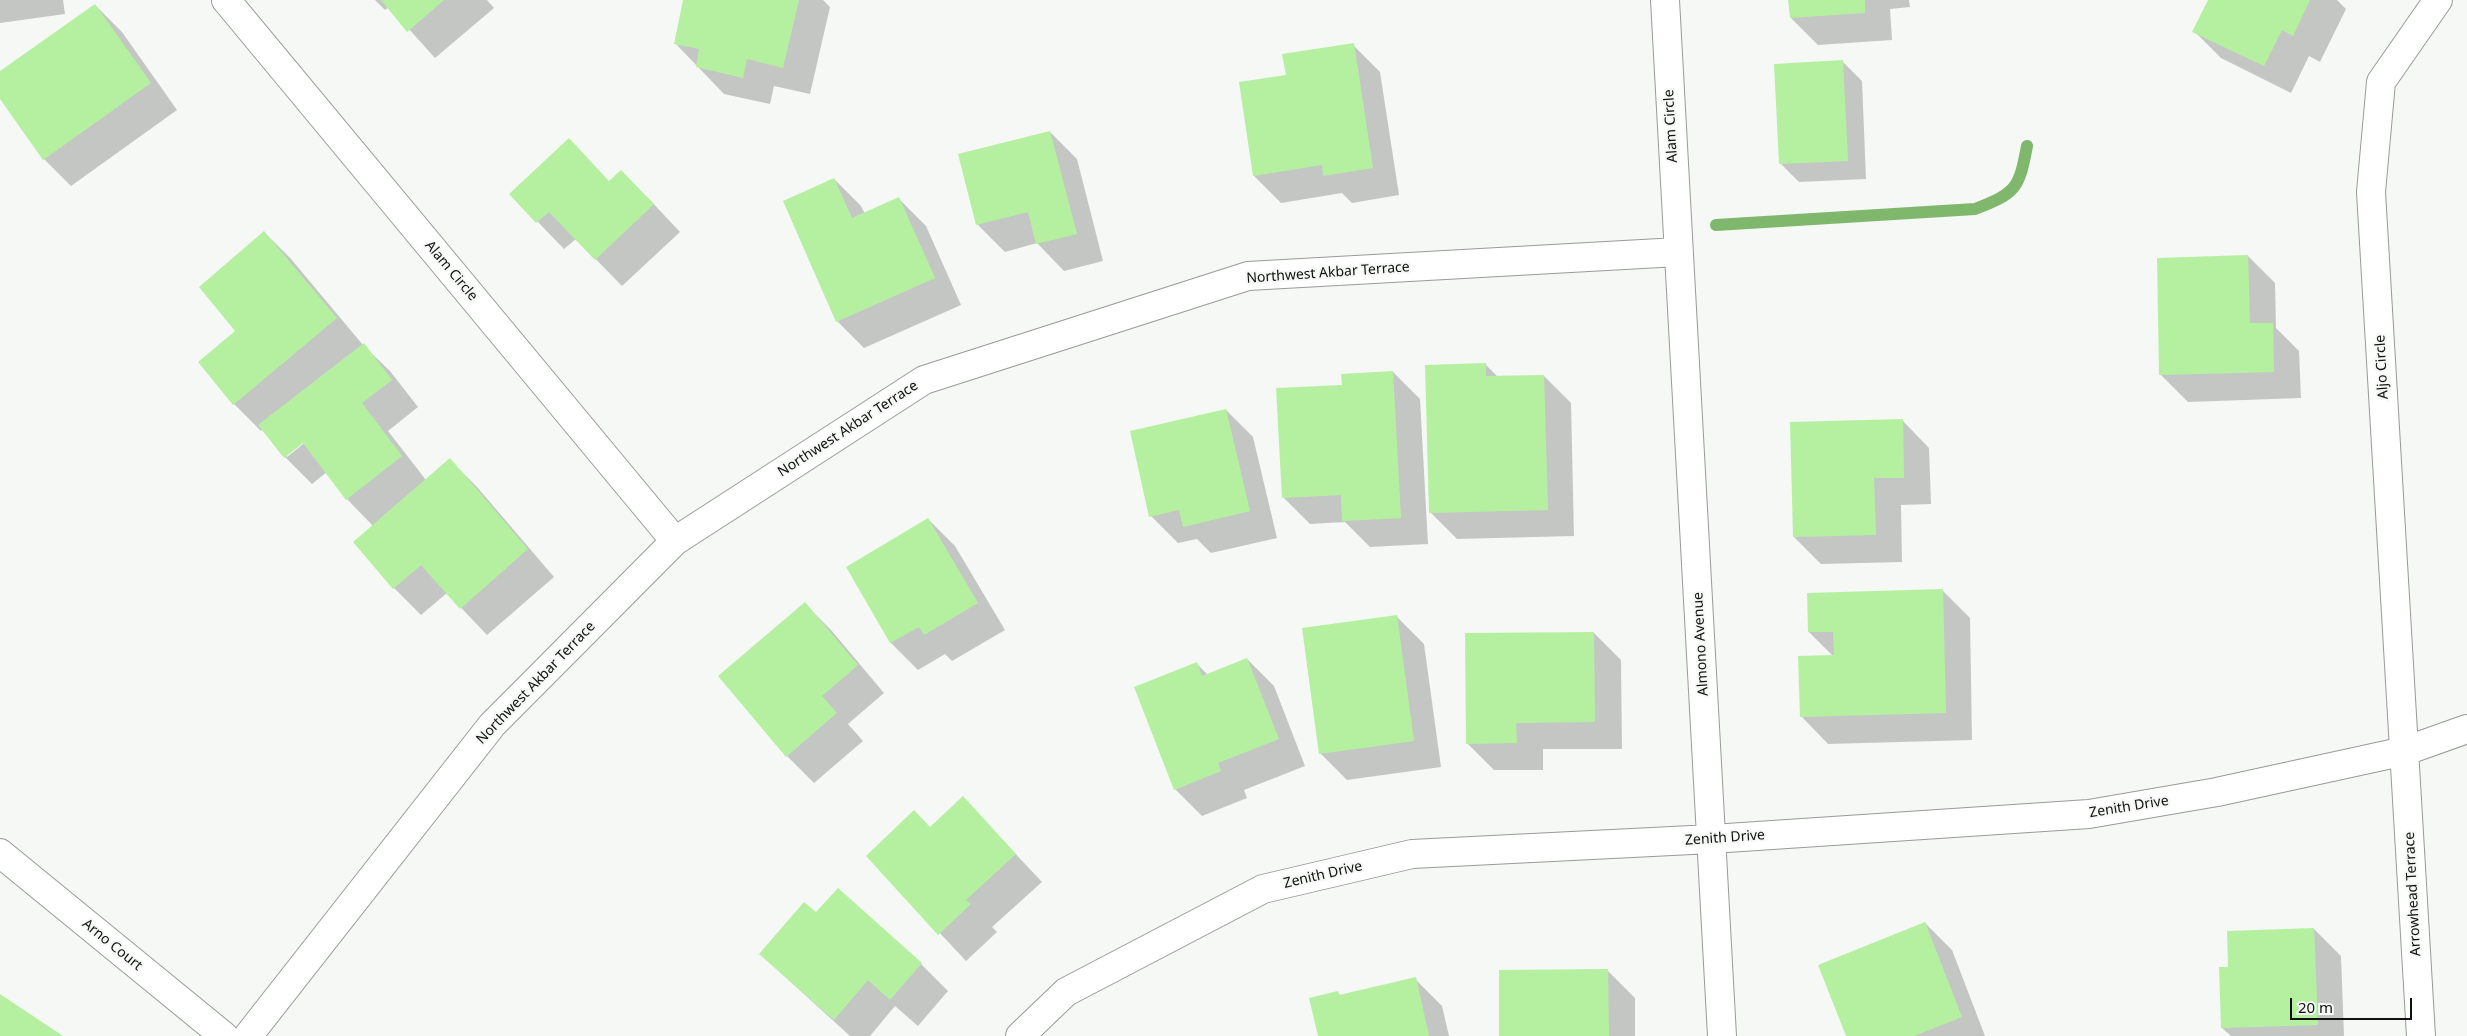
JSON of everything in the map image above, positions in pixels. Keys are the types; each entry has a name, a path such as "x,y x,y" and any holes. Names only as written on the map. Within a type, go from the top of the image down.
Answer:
{"street":[{"name":"Alam Circle","path":"226,0 675,542"},
{"name":"Alam Circle","path":"1664,0 1678,252"},
{"name":"Aljo Circle","path":"2405,751 2371,192 2380,82 2438,0"},
{"name":"Northwest Akbar Terrace","path":"248,1036 492,725 675,542 924,380 1248,276 1678,252"},
{"name":"Almono Avenue","path":"1678,252 1722,1036"},
{"name":"Zenith Drive","path":"1020,1036 1066,992 1263,889 1412,854 1712,839 2089,814 2216,792 2405,751 2467,730"},
{"name":"Arrowhead Terrace","path":"2405,751 2421,1036"},
{"name":"Arno Court","path":"0,853 224,1036"}],"building":[{"path":"381,0 444,0 407,32"},
{"path":"683,0 799,0 783,68 747,59 743,78 696,67 699,49 674,44"},
{"path":"1788,0 1865,0 1865,13 1790,18"},
{"path":"2208,0 2310,0 2293,36 2282,30 2264,66 2192,32"},
{"path":"95,4 151,83 43,160 0,99 0,71"},
{"path":"1354,43 1373,168 1323,176 1322,165 1253,176 1239,82 1286,75 1282,54"},
{"path":"1843,60 1848,161 1779,164 1774,64"},
{"path":"1050,131 1077,234 1036,244 1028,212 976,225 958,154"},
{"path":"569,138 609,181 621,170 654,204 595,260 549,212 536,223 509,194"},
{"path":"834,178 852,218 899,197 935,278 836,322 783,201"},
{"path":"264,231 337,318 233,405 198,362 235,331 199,287"},
{"path":"2248,255 2250,323 2273,323 2274,372 2159,375 2157,258"},
{"path":"364,343 392,380 362,403 402,456 346,500 303,443 284,458 258,425"},
{"path":"1486,363 1486,376 1544,375 1548,510 1429,513 1425,365"},
{"path":"1393,371 1401,518 1342,521 1341,495 1282,498 1276,388 1342,385 1341,374"},
{"path":"1226,409 1250,511 1183,527 1179,510 1149,517 1130,431"},
{"path":"1903,419 1904,478 1874,478 1876,535 1793,537 1790,422"},
{"path":"450,458 528,549 460,609 421,565 393,589 353,542"},
{"path":"928,518 978,603 924,635 919,627 890,643 846,567"},
{"path":"1943,589 1946,713 1800,717 1798,656 1834,655 1833,632 1808,632 1807,593"},
{"path":"805,602 858,665 822,696 837,713 786,757 718,676"},
{"path":"1397,615 1414,741 1319,754 1302,628"},
{"path":"1594,632 1595,722 1516,723 1517,743 1466,744 1465,633"},
{"path":"1247,658 1279,739 1218,763 1221,771 1174,790 1134,687 1197,662 1202,676"},
{"path":"963,796 1016,854 966,900 971,904 938,935 866,856 914,810 930,827"},
{"path":"838,888 922,963 890,1000 868,980 834,1020 759,954 804,902 816,912"},
{"path":"1925,922 1962,1017 1914,1036 1846,1036 1818,965"},
{"path":"2314,928 2318,1025 2221,1028 2219,967 2228,967 2227,931"},
{"path":"1608,969 1609,1036 1499,1036 1499,970"},
{"path":"1416,977 1429,1036 1318,1036 1309,998 1338,991 1339,995"},
{"path":"0,994 63,1036 0,1036"}],"waterway":[{"path":"1716,225 1975,209 1999,198 2013,188 2018,181 2027,146"}]}
